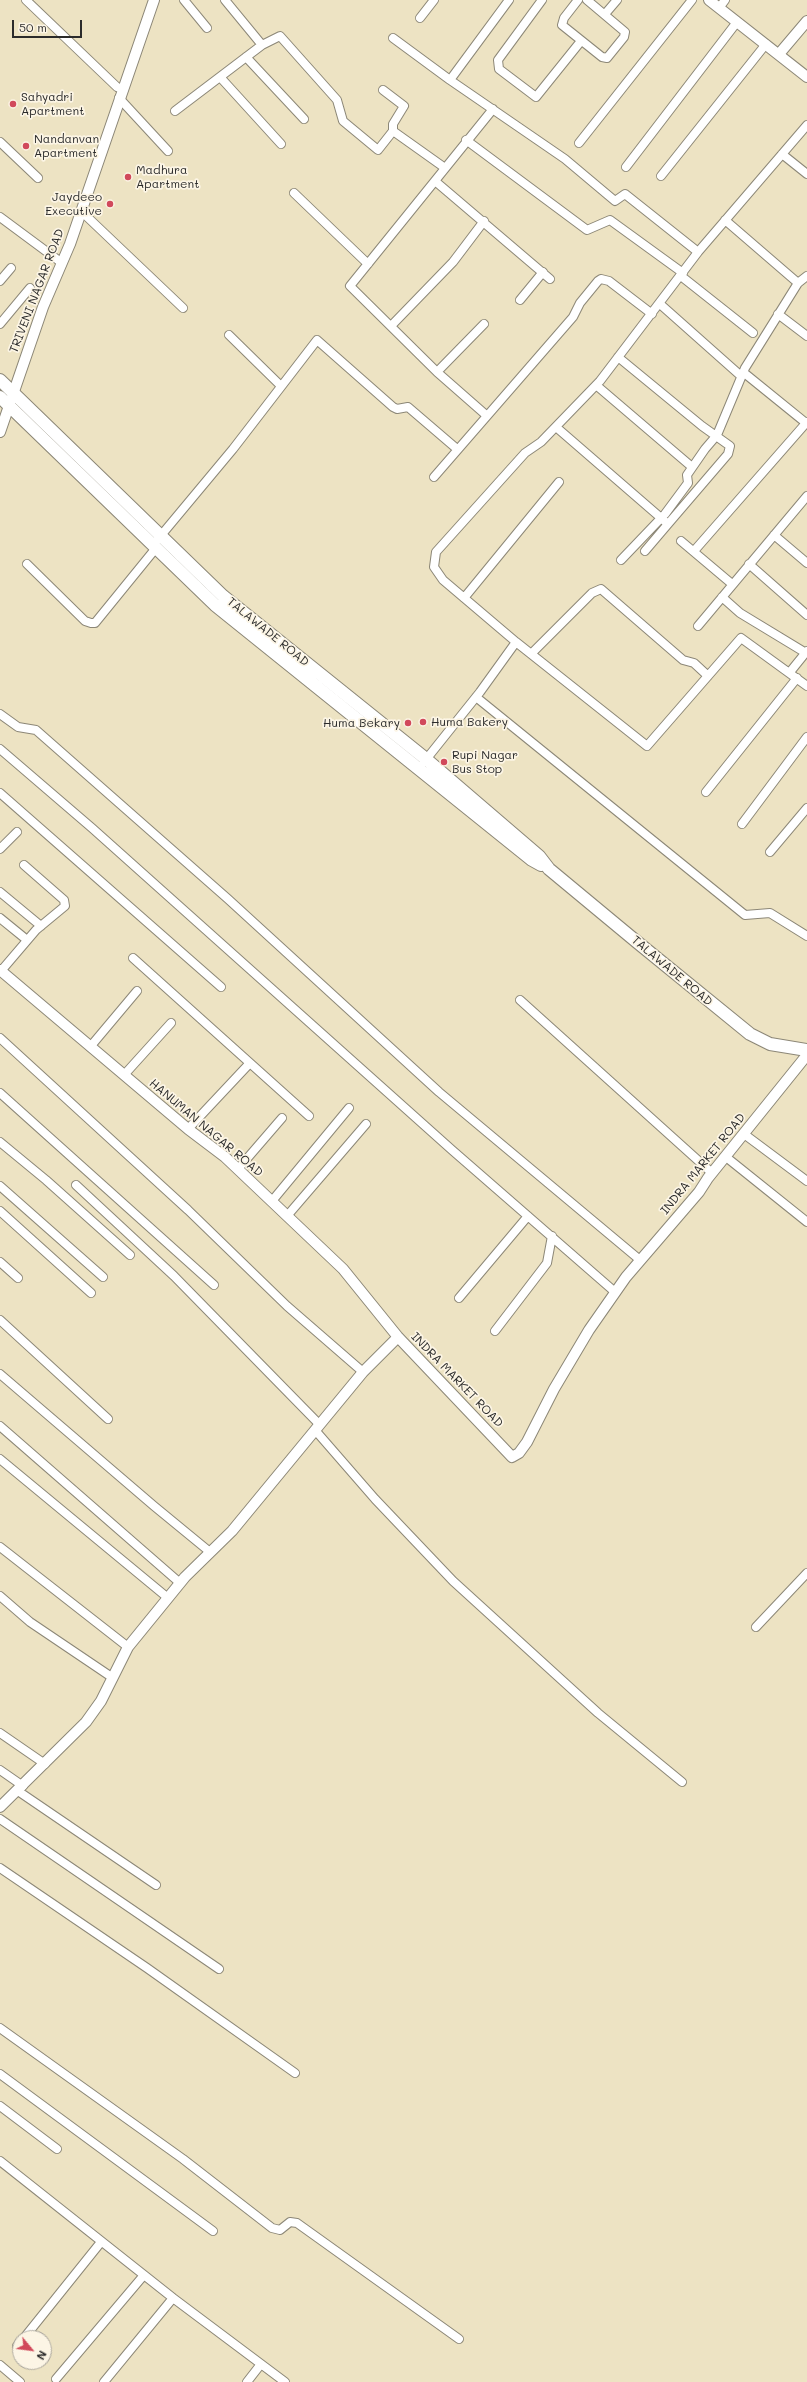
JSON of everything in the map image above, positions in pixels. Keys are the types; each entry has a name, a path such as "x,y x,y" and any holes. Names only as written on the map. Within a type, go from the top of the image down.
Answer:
{"main road":[{"name":"TALAWADE ROAD","path":"0,380 157,543"},
{"name":"TALAWADE ROAD","path":"4,401 224,605 422,764 532,860 550,869 750,1034 770,1044 807,1050"}],"street":[{"path":"26,0 117,87 120,94 168,151"},
{"name":"TRIVENI NAGAR ROAD","path":"0,432 4,401 13,393 43,307 62,264 154,0"},
{"path":"184,0 207,28"},
{"path":"225,0 262,45"},
{"path":"420,18 434,0"},
{"path":"450,80 508,0"},
{"path":"542,0 498,60 499,69 536,98 581,41"},
{"path":"578,0 564,18 562,25 602,57 609,56 625,32 587,0"},
{"path":"605,14 617,0"},
{"path":"579,143 692,0"},
{"path":"709,0 722,4 737,22 807,77"},
{"path":"779,54 807,21"},
{"path":"626,167 737,22"},
{"path":"175,112 262,45 280,36 337,100 343,121 378,150 393,131 393,124 404,106 383,90"},
{"path":"393,38 450,80 565,159 615,201 625,194 698,252"},
{"path":"661,176 766,44"},
{"path":"246,57 304,119"},
{"path":"220,77 281,144"},
{"path":"486,415 437,372 350,286 435,181 466,140 493,109"},
{"path":"807,125 698,252 660,304 596,385 541,442 526,453 436,552 434,567 443,580 516,642 647,746 741,638 807,686"},
{"path":"393,131 445,168"},
{"path":"466,140 587,230 610,220 682,274 753,333"},
{"path":"0,142 38,178"},
{"path":"782,154 807,174"},
{"path":"435,181 550,278"},
{"path":"294,193 368,264"},
{"path":"81,211 183,308"},
{"path":"0,217 62,264"},
{"path":"725,220 798,283"},
{"path":"391,326 453,262 484,221"},
{"path":"0,281 11,268"},
{"path":"520,300 543,272"},
{"path":"621,560 660,519 688,484 687,475 717,435 742,374 798,283 807,276"},
{"path":"434,476 573,317 580,303 601,279 608,281 652,314"},
{"path":"0,324 30,288"},
{"path":"660,304 742,374 807,422 694,551"},
{"path":"778,314 807,336"},
{"path":"437,372 484,324"},
{"path":"229,334 281,386"},
{"path":"27,564 86,621 95,623 317,340 393,407 397,409 408,407 457,449"},
{"path":"618,357 702,426 729,444 730,449 645,551"},
{"path":"596,385 692,467"},
{"path":"556,427 660,519 668,524"},
{"path":"464,598 559,482"},
{"path":"698,626 807,496"},
{"path":"774,535 807,563"},
{"path":"681,541 732,584"},
{"path":"749,564 807,615"},
{"path":"532,654 592,593 601,589 684,660 694,663 708,676"},
{"path":"706,792 793,675 806,652 740,613 722,597"},
{"path":"422,764 476,697 516,642"},
{"path":"476,697 745,915 770,913 807,936"},
{"path":"0,714 18,727 36,730 228,899 433,1087 495,1141 640,1260"},
{"path":"742,824 807,737"},
{"path":"0,749 615,1292"},
{"path":"0,793 221,987"},
{"path":"770,852 807,808"},
{"path":"0,849 17,832"},
{"path":"0,970 41,926 63,908 65,903 24,865"},
{"path":"0,892 41,926"},
{"path":"0,918 27,940"},
{"path":"133,958 249,1064 309,1116"},
{"name":"HANUMAN NAGAR ROAD","path":"0,970 188,1129 238,1169 343,1269 398,1337"},
{"path":"90,1047 136,991"},
{"path":"520,1000 712,1174"},
{"path":"124,1075 171,1023"},
{"path":"0,1038 188,1210 287,1306 363,1372"},
{"name":"INDRA MARKET ROAD","path":"0,1807 20,1789 86,1722 113,1678 128,1647 180,1583 232,1531 363,1372 398,1337 512,1457 519,1453 527,1442 561,1376 589,1330 615,1292 640,1260 699,1192 807,1055"},
{"path":"188,1129 249,1064"},
{"path":"0,1093 214,1285"},
{"path":"272,1201 349,1108"},
{"path":"238,1169 282,1118"},
{"path":"287,1216 366,1124"},
{"path":"744,1134 807,1181"},
{"path":"0,1142 46,1180 130,1255"},
{"path":"726,1157 807,1222"},
{"path":"76,1185 174,1276 317,1427 380,1505 453,1581 598,1713 682,1782"},
{"path":"0,1186 103,1277"},
{"path":"0,1211 91,1293"},
{"path":"459,1298 528,1216"},
{"path":"495,1331 547,1263 552,1236"},
{"path":"0,1262 18,1278"},
{"path":"0,1320 108,1420"},
{"path":"0,1374 210,1552"},
{"path":"0,1426 180,1583"},
{"path":"0,1459 168,1598"},
{"path":"0,1546 128,1647"},
{"path":"756,1626 807,1573"},
{"path":"0,1596 30,1622 113,1678"},
{"path":"0,1733 45,1764"},
{"path":"0,1770 20,1789 156,1885"},
{"path":"0,1819 219,1969"},
{"path":"0,1868 147,1968 295,2072"},
{"path":"0,2028 184,2159 272,2228 280,2230 290,2222 297,2223 459,2339"},
{"path":"0,2074 212,2232"},
{"path":"0,2106 57,2149"},
{"path":"0,2161 173,2298 285,2382"},
{"path":"30,2330 101,2242"},
{"path":"56,2379 144,2275"},
{"path":"104,2382 173,2298"},
{"path":"247,2382 261,2364"},
{"path":"0,2365 20,2382"}],"place":[{"name":"Sahyadri Apartment","path":"13,104"},
{"name":"Nandanvan Apartment","path":"26,146"},
{"name":"Madhura Apartment","path":"128,177"},
{"name":"Jaydeeo Executive","path":"110,204"},
{"name":"Huma Bakery","path":"423,722"},
{"name":"Huma Bekary","path":"408,723"},
{"name":"Rupi Nagar Bus Stop","path":"444,762"}]}
